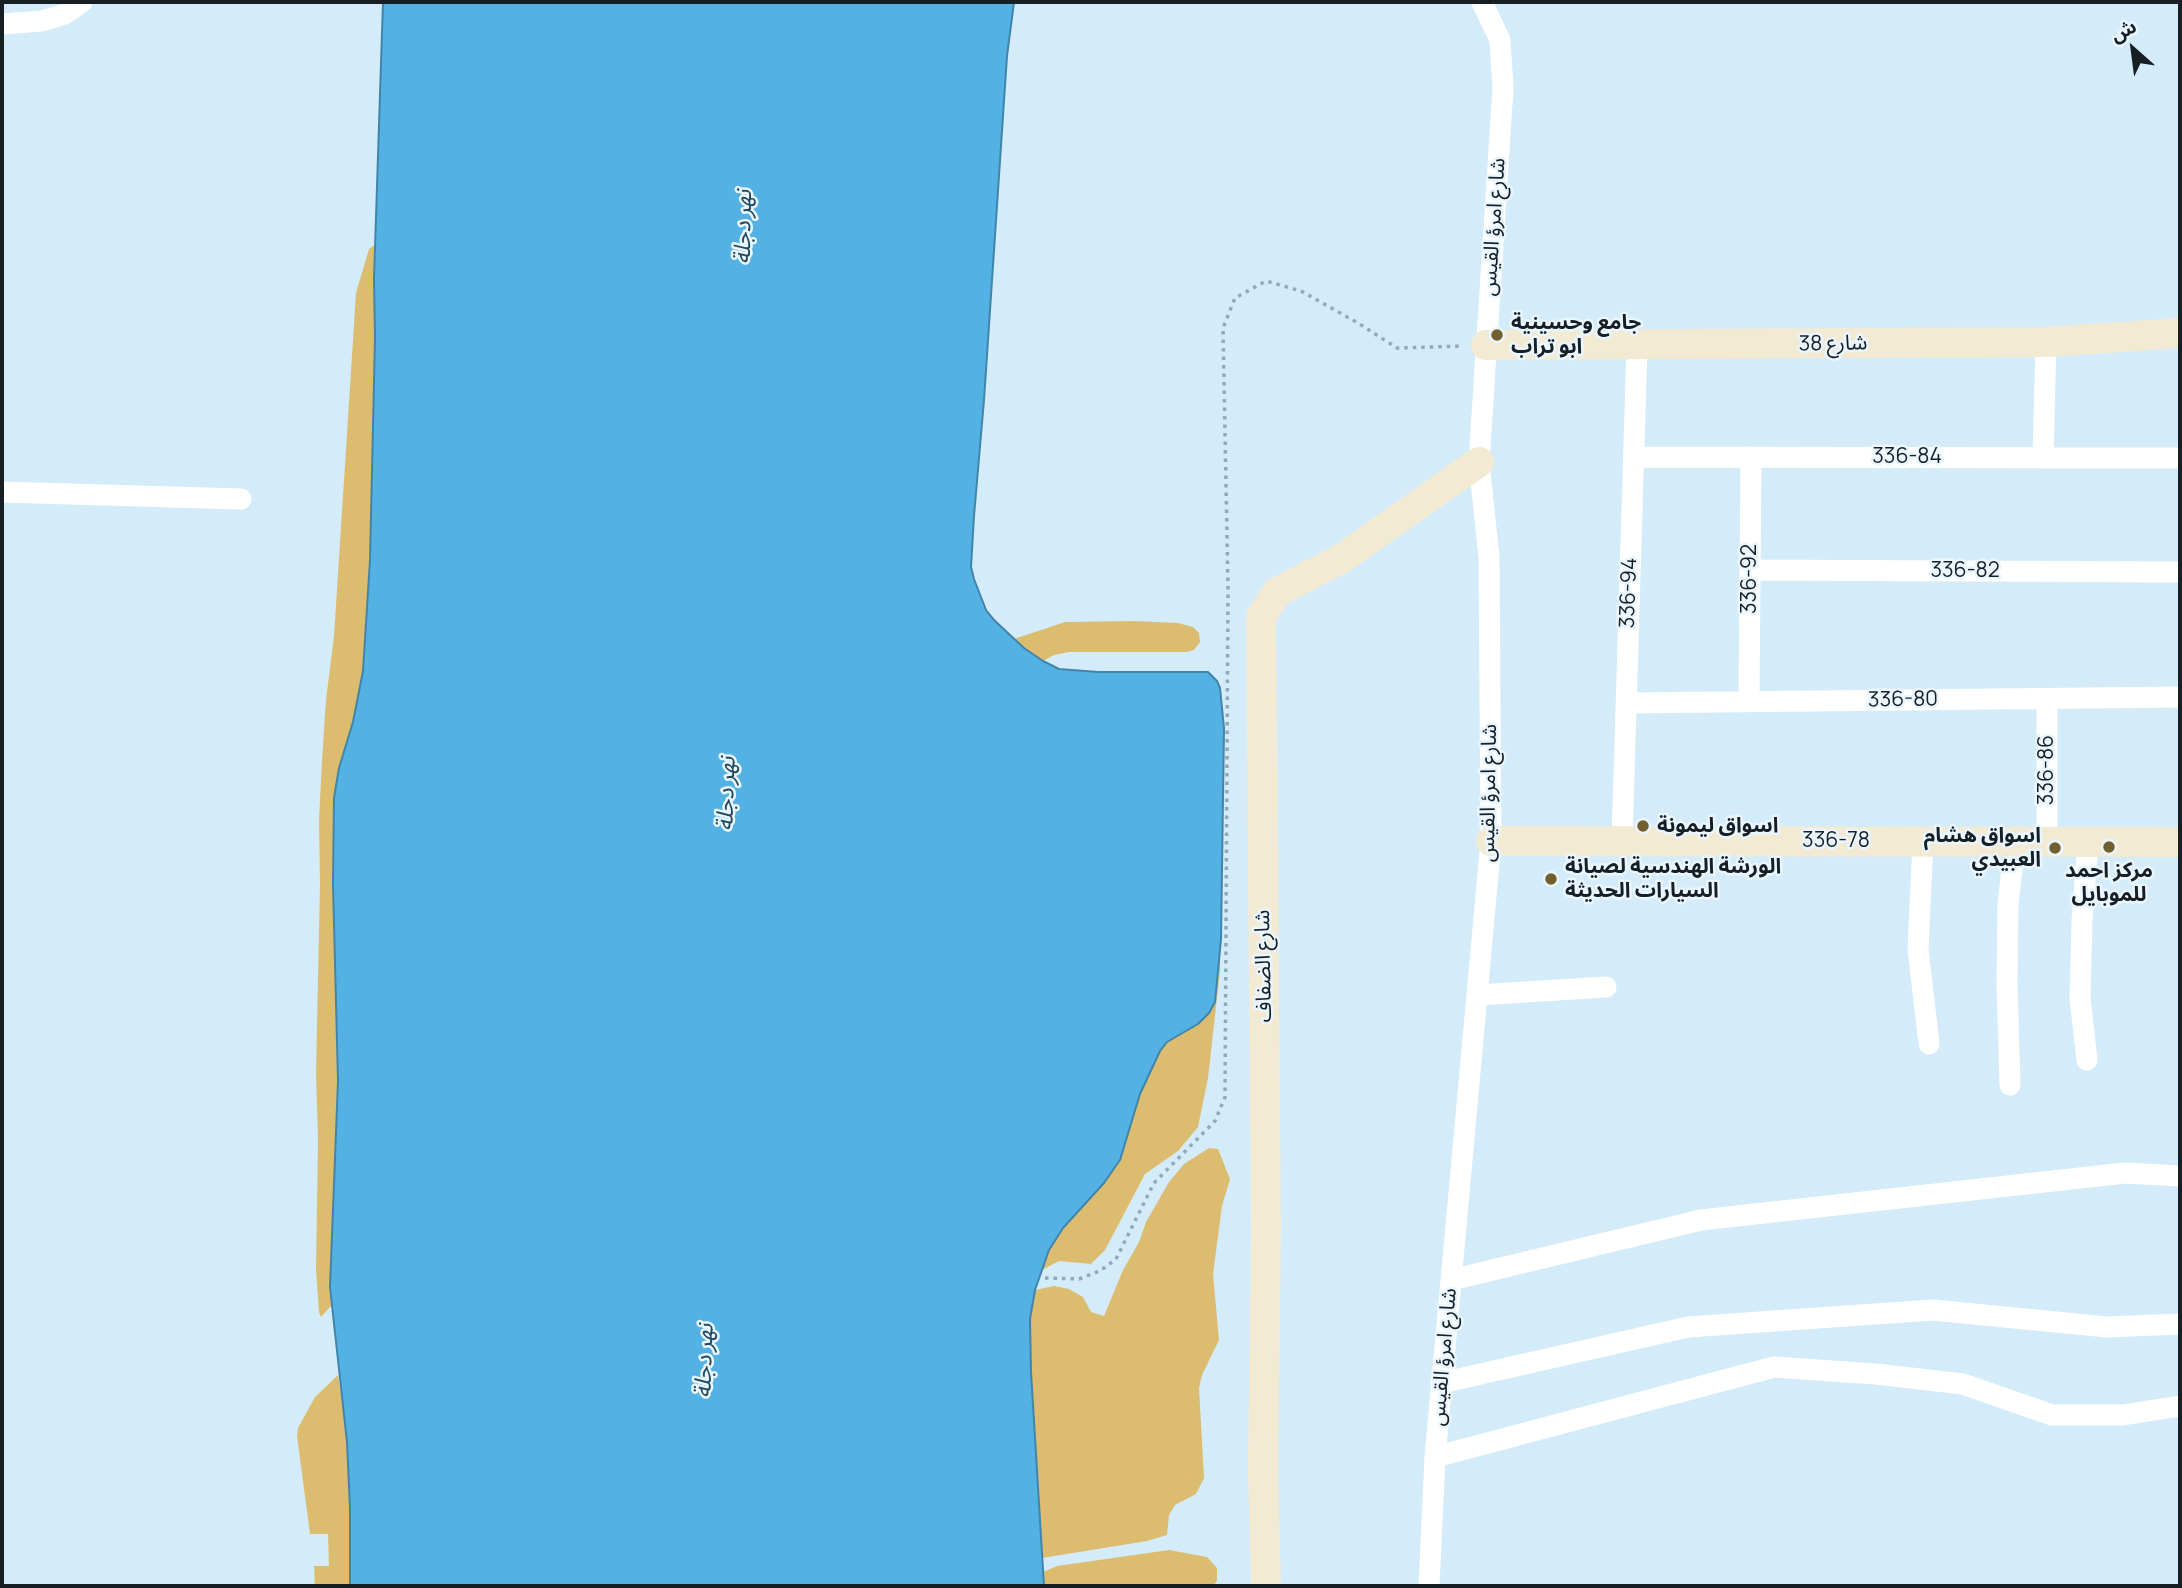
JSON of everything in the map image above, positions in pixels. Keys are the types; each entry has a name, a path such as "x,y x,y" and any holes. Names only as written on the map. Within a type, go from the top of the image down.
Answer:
{"street":[{"path":"2,24 42,21 65,14 82,2"},
{"name":"شارع امرؤ القيس","path":"1429,1586 1441,1382 1491,841 1489,557 1479,462 1503,88 1500,40 1482,2"},
{"name":"شارع 38","path":"1486,345 2046,342 2180,332"},
{"path":"2043,458 2046,342"},
{"name":"336-94","path":"1622,841 1637,345"},
{"name":"336-84","path":"1634,457 2180,458"},
{"name":"336-92","path":"1749,701 1751,457"},
{"name":"شارع الضفاف","path":"1266,1586 1263,1468 1266,1206 1261,617 1277,592 1341,559 1479,462"},
{"path":"2,492 241,499"},
{"name":"336-82","path":"1750,570 2180,572"},
{"name":"336-80","path":"1626,703 2180,697"},
{"name":"336-86","path":"2047,699 2047,842"},
{"name":"336-78","path":"1491,841 2180,842"},
{"path":"1923,841 1918,950 1930,1044"},
{"path":"2010,1085 2008,904 2015,842"},
{"path":"2087,1059 2080,998 2088,842"},
{"path":"1477,995 1606,987"},
{"path":"1451,1280 1700,1220 2125,1173 2180,1176"},
{"path":"1441,1382 1688,1327 1933,1310 2107,1327 2180,1324"},
{"path":"1435,1457 1774,1367 1876,1374 1963,1384 2052,1415 2123,1415 2180,1406"}],"shaded area":[{"path":"1014,2 1007,56 974,516 971,567 974,579 986,610 1014,639 1065,622 1134,621 1178,623 1193,627 1199,633 1200,642 1194,650 1187,652 1069,652 1043,661 1059,669 1098,672 1208,672 1220,688 1224,728 1220,971 1208,1078 1198,1127 1178,1151 1145,1174 1105,1250 1091,1264 1059,1261 1042,1270 1035,1290 941,364"},
{"path":"376,244 384,246 372,643 364,652 346,915 335,1157 341,1165 339,1297 321,1317 316,1270 316,1073 322,760 334,636 356,293 369,249"},
{"path":"1209,1148 1218,1149 1230,1179 1222,1206 1213,1274 1219,1340 1202,1375 1199,1388 1204,1478 1196,1494 1175,1505 1169,1515 1167,1535 1147,1541 1042,1558 1031,1372 1030,1319 1035,1290 1054,1286 1069,1289 1083,1297 1091,1312 1104,1316 1146,1222 1169,1182 1184,1164"},
{"path":"338,1375 342,1403 353,1415 350,1586 315,1586 314,1566 329,1566 328,1534 310,1534 297,1436 298,1428 315,1397"},
{"path":"1169,1550 1207,1557 1217,1568 1217,1581 1213,1586 1044,1584 1043,1572 1057,1566"}],"water":[{"name":"نهر دجلة","path":"383,2 1014,2 1007,56 974,516 971,567 974,579 986,610 994,620 1024,648 1059,669 1098,672 1208,672 1220,688 1224,728 1221,939 1215,1002 1198,1024 1167,1042 1160,1051 1140,1094 1120,1160 1104,1183 1063,1228 1049,1250 1035,1290 1030,1319 1031,1372 1044,1586 350,1586 347,1442 330,1287 338,1081 333,884 334,798 363,671 370,560 374,279"}],"place":[{"name":"جامع وحسينية ابو تراب","path":"1497,335"},
{"name":"اسواق ليمونة","path":"1643,826"},
{"name":"مركز احمد للموبايل","path":"2109,847"},
{"name":"اسواق هشام العبيدي","path":"2055,848"},
{"name":"الورشة الهندسية لصيانة السيارات الحديثة","path":"1551,879"}]}
